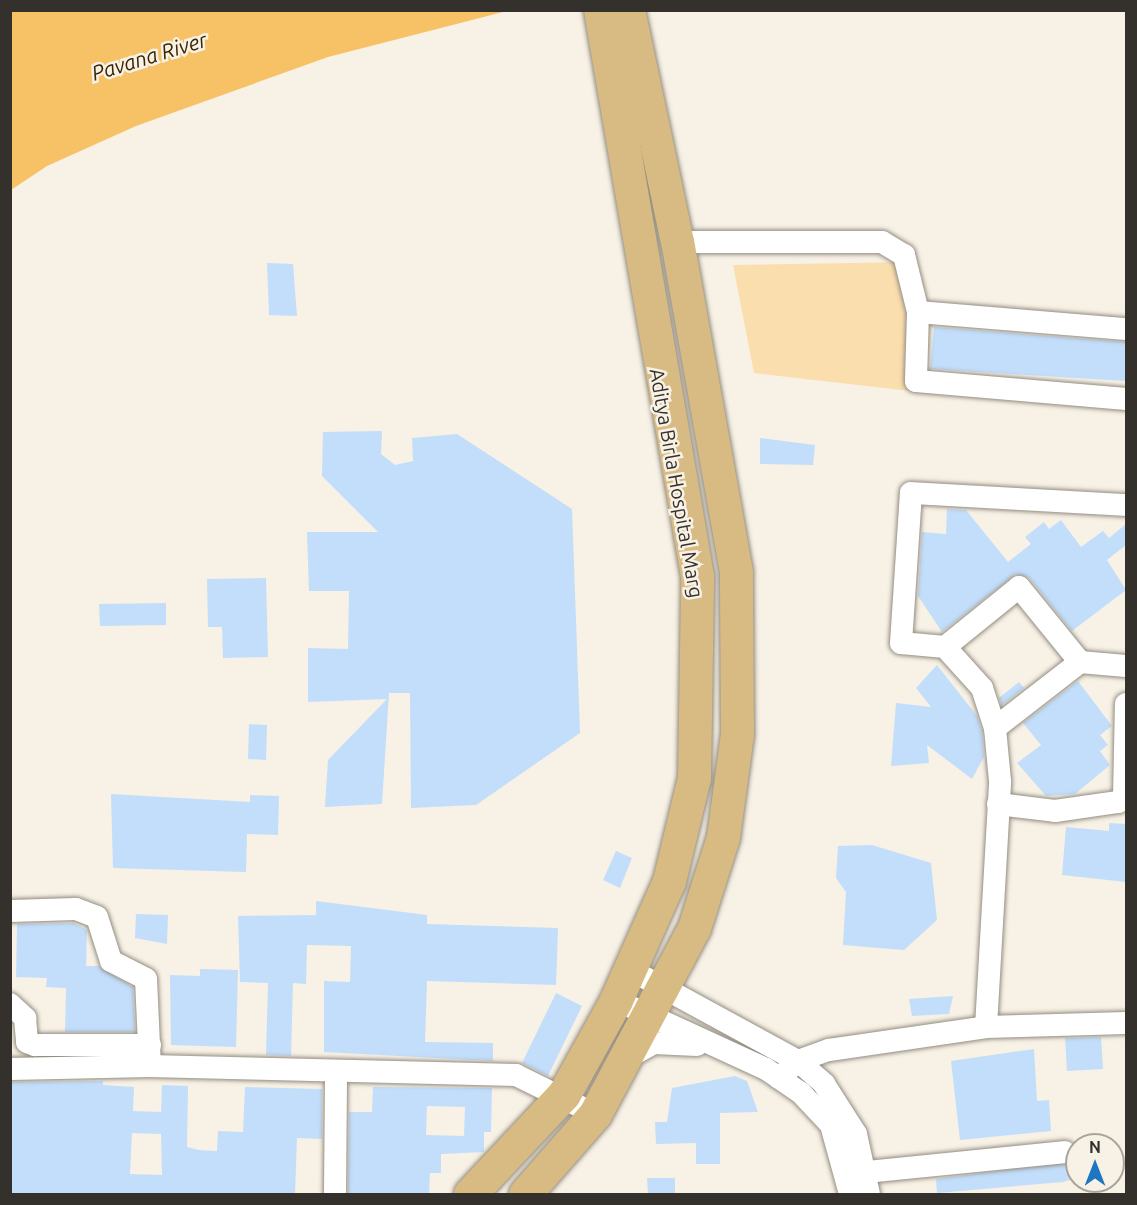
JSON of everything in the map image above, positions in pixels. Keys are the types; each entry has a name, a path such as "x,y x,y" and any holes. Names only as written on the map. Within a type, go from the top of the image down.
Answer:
{"main road":[{"name":"Aditya Birla Hospital Marg","path":"525,1194 595,1114 649,1016 706,893 724,829 737,734 736,572 677,242 618,35"},
{"name":"Aditya Birla Hospital Marg","path":"470,1194 564,1094 616,999 669,881 685,828 699,732 697,576 618,35"}],"street":[{"path":"677,242 892,245 904,255 918,312 916,381 1126,399"},
{"path":"918,312 1126,329"},
{"path":"1080,662 1019,586 945,647 901,644 911,493 1126,505"},
{"path":"945,647 982,688 995,728 998,804 986,1027"},
{"path":"995,728 1080,662 1126,666"},
{"path":"998,804 1055,811 1118,802 1124,797 1126,704"},
{"path":"10,911 76,909 97,917 111,961 146,979 150,1055"},
{"path":"629,969 662,984 798,1061 824,1084 848,1117 867,1184 1065,1152"},
{"path":"616,999 779,1078 831,1125 850,1194"},
{"path":"10,1004 25,1018 27,1042 35,1045 336,1072 516,1075 564,1094 595,1114"},
{"path":"779,1078 798,1061 829,1050 986,1027 1126,1023"},
{"path":"627,1058 654,1043 720,1048"},
{"path":"10,1069 150,1055"},
{"path":"335,1194 336,1072"}],"shaded area":[{"path":"912,262 919,392 754,373 733,265"}],"water":[{"name":"Pavana River","path":"11,10 507,11 328,57 136,126 47,166 11,190"}],"building":[{"path":"267,263 293,264 297,316 269,315"},
{"path":"934,327 1126,342 1126,381 930,369"},
{"path":"382,431 381,454 395,465 413,461 412,438 457,434 572,509 580,733 476,805 411,808 410,693 389,693 382,804 325,807 328,760 387,699 308,702 308,648 348,649 349,591 309,591 307,532 378,532 322,476 323,432"},
{"path":"760,438 815,445 813,465 760,464"},
{"path":"947,509 966,510 1008,562 1031,544 1025,537 1044,522 1049,529 1061,520 1081,547 1103,531 1109,538 1126,524 1126,545 1107,560 1126,590 1072,631 1029,578 1016,574 942,632 918,596 922,532 946,534"},
{"path":"266,578 268,657 223,658 222,627 208,627 207,579"},
{"path":"166,603 166,625 100,626 99,604"},
{"path":"937,665 977,716 982,731 984,757 972,779 927,745 929,763 891,766 896,703 931,707 916,688"},
{"path":"1078,681 1112,726 1100,735 1108,745 1100,751 1110,765 1075,794 1046,796 1017,763 1041,745 1023,723"},
{"path":"1019,682 1024,688 1002,705 999,698"},
{"path":"249,724 267,725 266,760 248,759"},
{"path":"111,794 250,802 250,795 279,796 278,835 247,834 246,872 113,868"},
{"path":"1109,823 1126,824 1126,882 1062,875 1066,827 1109,831"},
{"path":"872,845 931,863 937,920 904,950 843,945 846,892 836,878 838,846"},
{"path":"616,851 632,858 620,888 603,880"},
{"path":"316,901 427,915 427,924 558,928 556,985 427,981 425,1042 493,1043 493,1061 324,1052 324,981 350,982 351,946 307,945 306,984 293,983 291,1056 266,1055 268,983 240,982 238,916 316,915"},
{"path":"136,914 168,915 167,944 135,938"},
{"path":"74,923 87,930 86,966 99,966 133,987 135,1032 65,1032 66,988 46,987 47,978 16,977 17,924"},
{"path":"200,969 238,970 236,1047 171,1045 170,975 200,976"},
{"path":"556,993 582,1006 548,1076 522,1063"},
{"path":"953,996 949,1014 912,1016 909,999"},
{"path":"1101,1037 1103,1069 1067,1071 1065,1038"},
{"path":"1034,1049 1037,1101 1049,1100 1051,1131 960,1140 951,1061"},
{"path":"735,1076 747,1081 758,1112 720,1113 720,1164 696,1164 696,1143 656,1144 655,1122 667,1122 672,1088"},
{"path":"103,1081 103,1085 134,1087 133,1111 161,1112 162,1085 188,1086 187,1147 217,1151 218,1131 243,1132 245,1087 322,1089 322,1139 297,1138 295,1194 10,1194 10,1082","holes":["132,1133 161,1134 162,1175 130,1174"]},
{"path":"373,1087 492,1088 491,1132 484,1132 484,1152 441,1154 441,1173 430,1173 429,1194 348,1194 349,1112 372,1112","holes":["427,1106 465,1107 464,1136 426,1135"]},
{"path":"1065,1162 1065,1181 1063,1182 937,1193 936,1179"},
{"path":"647,1178 675,1178 675,1194 648,1194"}]}
